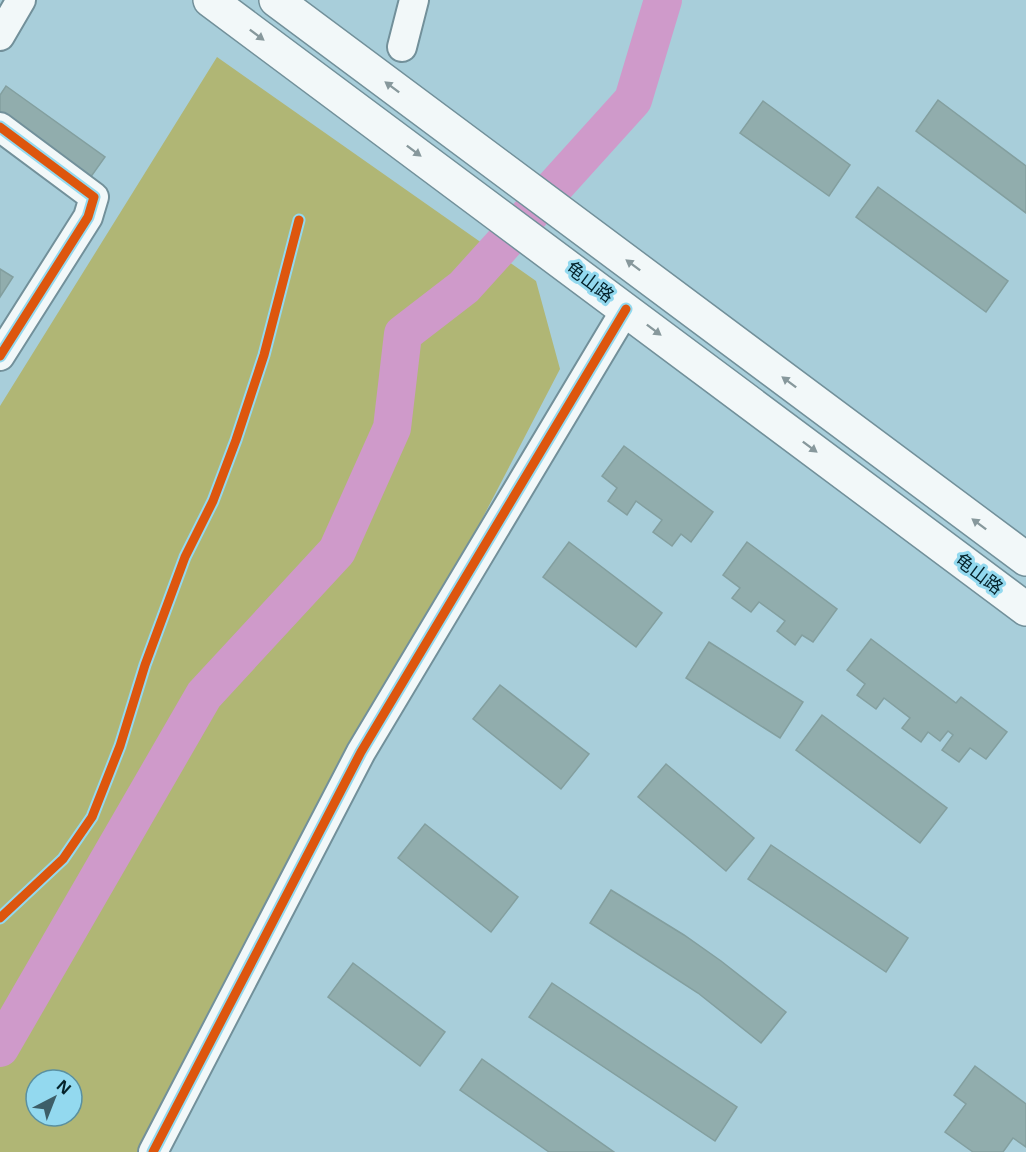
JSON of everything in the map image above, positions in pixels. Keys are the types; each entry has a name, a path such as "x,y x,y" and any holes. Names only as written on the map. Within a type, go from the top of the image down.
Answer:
{"main road":[{"name":"龟山路","path":"210,0 1026,609"},
{"path":"276,0 1026,559"}],"street":[{"path":"0,36 21,0"},
{"path":"402,47 414,0"},
{"path":"0,127 94,197 88,217 0,356"},
{"path":"153,1152 361,752 626,309"}],"green space":[{"path":"217,57 536,281 560,369 153,1152 0,1152 0,406"}],"building":[{"path":"6,86 105,157 85,185 0,123 0,95"},
{"path":"938,100 1026,166 1026,213 916,131"},
{"path":"763,101 850,165 829,196 740,133"},
{"path":"878,187 1008,281 986,312 856,217"},
{"path":"0,269 13,277 0,297"},
{"path":"624,446 713,512 691,542 681,534 672,546 653,532 662,520 636,501 627,515 608,501 617,488 602,476"},
{"path":"569,542 662,613 636,647 543,577"},
{"path":"747,542 837,609 813,642 802,635 795,645 777,631 785,621 759,602 751,612 732,598 740,588 723,575"},
{"path":"871,639 956,703 961,697 1007,732 986,759 970,748 959,762 942,750 953,735 948,731 940,741 928,732 921,742 902,728 910,718 884,698 876,709 857,695 865,684 847,670"},
{"path":"709,642 803,702 780,738 686,678"},
{"path":"500,685 589,754 561,789 473,719"},
{"path":"822,715 947,808 920,843 796,750"},
{"path":"666,764 754,838 726,871 638,797"},
{"path":"425,824 518,897 491,932 398,858"},
{"path":"771,845 908,938 886,972 748,879"},
{"path":"611,890 684,935 786,1012 761,1043 698,993 590,923"},
{"path":"353,963 445,1032 420,1066 328,997"},
{"path":"552,983 737,1107 715,1141 529,1017"},
{"path":"482,1059 614,1152 549,1152 460,1090"},
{"path":"975,1066 1026,1104 1026,1147 1013,1138 1003,1152 973,1152 945,1132 966,1104 954,1095"}],"waterway":[{"path":"0,1048 204,695 337,551 392,428 403,334 464,287 633,100 663,0"}],"cycle path":[{"path":"0,127 94,197 88,217 0,356"},
{"path":"0,918 63,859 92,817 120,746 145,665 185,557 213,501 236,440 264,355 299,220"},
{"path":"153,1152 361,752 626,309"}]}
